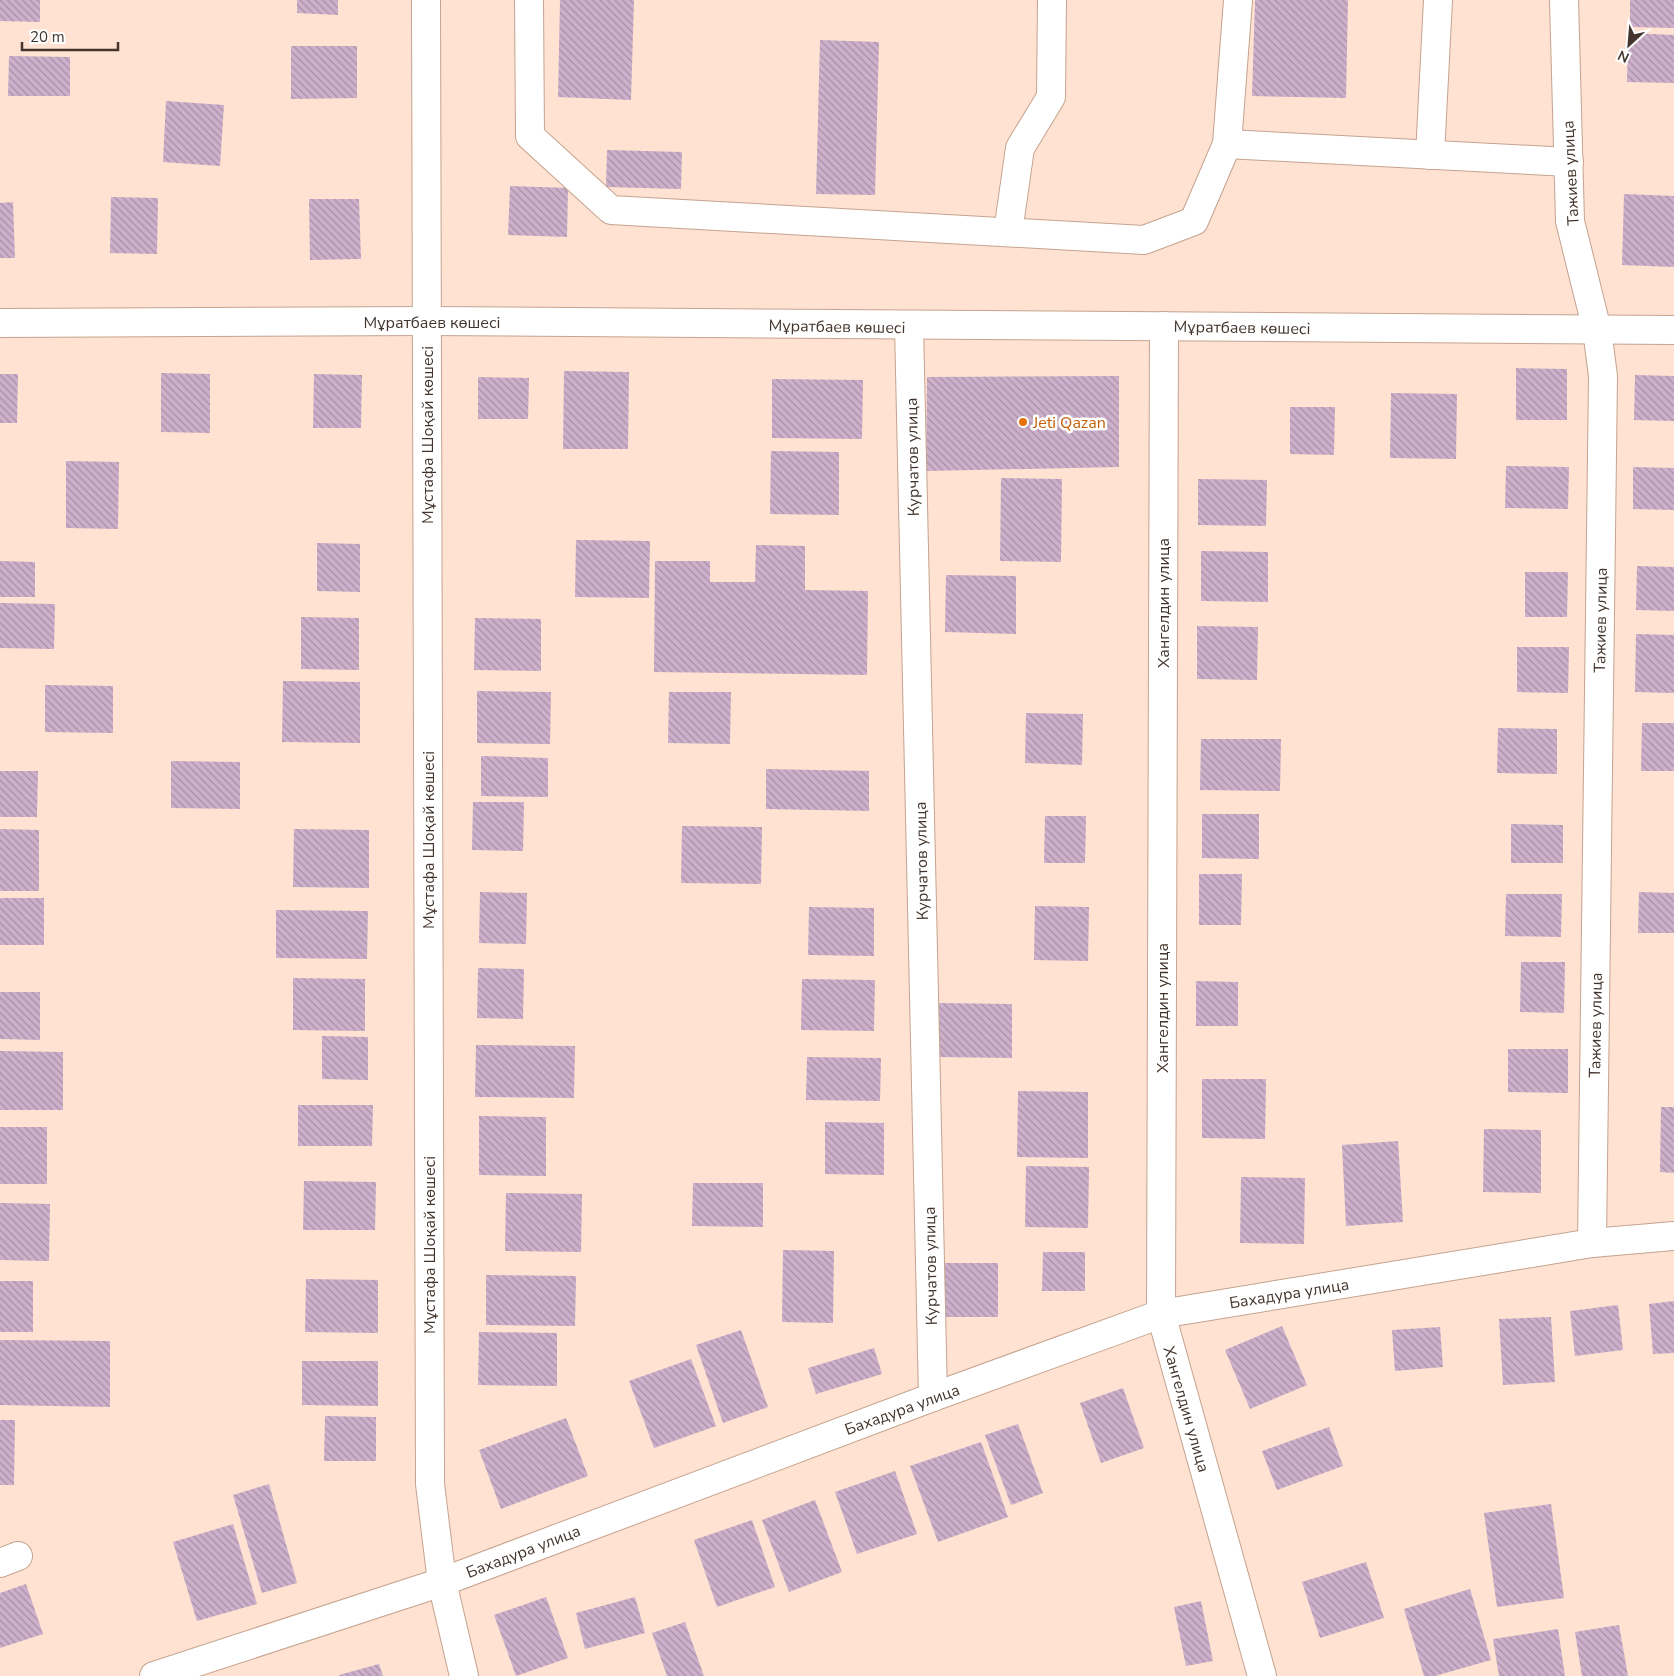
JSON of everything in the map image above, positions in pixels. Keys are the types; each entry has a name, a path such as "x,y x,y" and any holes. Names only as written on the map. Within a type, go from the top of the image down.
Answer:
{"street":[{"name":"Мұстафа Шоқай көшесі","path":"426,0 430,1484 442,1582 464,1676"},
{"path":"529,0 530,136 611,210 1144,240 1194,221 1227,144 1238,0"},
{"path":"1008,232 1020,148 1051,97 1052,0"},
{"path":"1430,155 1438,0"},
{"name":"Тажиев улица","path":"1564,0 1570,221 1597,330 1603,376 1592,1243"},
{"path":"1227,144 1569,162"},
{"name":"Мұратбаев көшесі","path":"0,323 427,321 909,326 1674,330"},
{"name":"Курчатов улица","path":"909,326 933,1397"},
{"name":"Хангелдин улица","path":"1164,326 1161,1314 1262,1676"},
{"name":"Бахадура улица","path":"154,1676 442,1582 933,1397 1161,1314 1592,1243 1674,1236"}],"building":[{"path":"0,0 40,0 40,22 0,21"},
{"path":"297,0 338,0 338,15 297,13"},
{"path":"560,0 634,0 631,100 558,97"},
{"path":"1255,0 1348,0 1346,98 1252,96"},
{"path":"1630,0 1674,0 1674,28 1630,27"},
{"path":"1628,33 1674,35 1674,83 1627,82"},
{"path":"820,40 879,42 875,195 816,194"},
{"path":"291,46 357,46 357,98 291,99"},
{"path":"9,56 70,57 70,96 8,96"},
{"path":"166,101 224,105 220,166 163,162"},
{"path":"607,150 682,152 681,189 606,187"},
{"path":"510,186 568,188 567,237 508,235"},
{"path":"1624,194 1674,196 1674,267 1622,265"},
{"path":"111,197 158,198 157,254 110,253"},
{"path":"309,199 359,199 361,259 310,260"},
{"path":"13,202 15,258 0,258 0,203"},
{"path":"1516,368 1567,369 1567,420 1516,420"},
{"path":"564,371 629,372 628,449 563,449"},
{"path":"161,373 210,374 210,433 161,432"},
{"path":"0,374 18,374 17,423 0,423"},
{"path":"314,374 362,375 361,428 313,428"},
{"path":"1635,375 1674,376 1674,421 1634,420"},
{"name":"Jeti Qazan","path":"1119,376 1119,467 926,471 927,377"},
{"path":"478,377 529,378 528,419 478,419"},
{"path":"772,379 863,380 862,439 772,438"},
{"path":"1391,393 1457,394 1456,459 1390,458"},
{"path":"1290,407 1335,407 1334,455 1290,454"},
{"path":"771,451 839,452 839,515 770,514"},
{"path":"66,461 119,462 118,529 66,528"},
{"path":"1506,466 1569,467 1568,509 1505,508"},
{"path":"1633,467 1674,468 1674,510 1633,509"},
{"path":"1001,478 1062,479 1061,562 1000,561"},
{"path":"1198,479 1267,480 1266,526 1198,525"},
{"path":"576,540 650,541 649,598 575,597"},
{"path":"317,543 360,544 360,592 317,591"},
{"path":"756,545 805,546 805,590 868,591 867,675 654,672 655,561 710,561 710,582 755,582"},
{"path":"1201,551 1268,552 1268,602 1201,601"},
{"path":"0,561 35,562 35,597 0,597"},
{"path":"1637,566 1674,567 1674,611 1636,610"},
{"path":"1525,572 1568,572 1567,617 1525,617"},
{"path":"946,575 1016,576 1016,634 945,632"},
{"path":"0,603 55,604 54,649 0,648"},
{"path":"301,617 359,618 359,670 301,669"},
{"path":"475,618 541,619 541,671 474,670"},
{"path":"1197,626 1258,627 1257,680 1197,679"},
{"path":"1636,634 1674,635 1674,693 1635,692"},
{"path":"1517,647 1569,647 1568,693 1517,692"},
{"path":"283,681 360,682 360,743 282,742"},
{"path":"45,685 113,686 113,733 45,732"},
{"path":"477,691 551,692 550,744 477,743"},
{"path":"669,692 731,692 730,744 668,743"},
{"path":"1026,713 1083,714 1082,765 1025,763"},
{"path":"1642,723 1674,723 1674,771 1641,771"},
{"path":"1498,728 1557,729 1557,774 1497,773"},
{"path":"1201,739 1281,739 1280,791 1200,790"},
{"path":"481,756 548,758 548,797 481,796"},
{"path":"171,761 240,762 240,809 171,808"},
{"path":"766,769 869,771 869,811 766,809"},
{"path":"0,771 38,771 37,817 0,817"},
{"path":"473,802 524,802 523,851 472,850"},
{"path":"1202,814 1259,814 1259,859 1202,858"},
{"path":"1045,816 1086,816 1085,863 1044,863"},
{"path":"1511,824 1563,825 1563,863 1511,863"},
{"path":"682,826 762,827 761,884 681,883"},
{"path":"0,829 39,830 39,891 0,891"},
{"path":"294,829 369,830 369,888 293,887"},
{"path":"1199,874 1242,874 1241,925 1199,925"},
{"path":"480,892 527,893 526,944 479,943"},
{"path":"1639,892 1674,893 1674,933 1638,933"},
{"path":"1506,894 1562,894 1561,937 1505,936"},
{"path":"0,898 44,898 44,945 0,945"},
{"path":"1035,906 1089,907 1088,961 1034,960"},
{"path":"809,907 874,908 874,956 808,955"},
{"path":"276,910 368,911 367,959 276,958"},
{"path":"1521,962 1565,962 1564,1013 1520,1012"},
{"path":"478,968 524,969 523,1019 477,1018"},
{"path":"293,978 365,979 365,1031 293,1030"},
{"path":"802,979 875,980 874,1031 801,1030"},
{"path":"1196,981 1238,982 1238,1026 1196,1026"},
{"path":"0,992 40,992 40,1040 0,1039"},
{"path":"938,1003 1012,1004 1012,1058 937,1057"},
{"path":"322,1036 368,1037 368,1080 322,1079"},
{"path":"476,1045 575,1046 574,1098 475,1097"},
{"path":"1508,1049 1568,1049 1568,1093 1508,1092"},
{"path":"0,1051 63,1052 63,1110 0,1110"},
{"path":"807,1057 881,1058 880,1101 806,1100"},
{"path":"1202,1079 1266,1079 1265,1139 1202,1138"},
{"path":"1018,1091 1088,1092 1088,1158 1017,1157"},
{"path":"298,1105 373,1105 372,1146 298,1146"},
{"path":"1661,1107 1674,1107 1674,1173 1660,1172"},
{"path":"479,1116 546,1117 546,1176 479,1175"},
{"path":"825,1122 884,1123 884,1175 825,1174"},
{"path":"0,1127 47,1127 47,1184 0,1184"},
{"path":"1484,1129 1541,1130 1541,1193 1483,1192"},
{"path":"1398,1141 1403,1222 1346,1226 1342,1145"},
{"path":"1026,1166 1089,1167 1088,1228 1025,1227"},
{"path":"1241,1177 1305,1178 1304,1244 1240,1243"},
{"path":"304,1181 376,1182 375,1230 303,1230"},
{"path":"693,1183 763,1183 763,1227 692,1226"},
{"path":"506,1193 582,1194 581,1252 505,1251"},
{"path":"0,1203 50,1204 49,1261 0,1260"},
{"path":"783,1250 834,1251 833,1323 782,1322"},
{"path":"1043,1252 1085,1252 1085,1291 1042,1291"},
{"path":"945,1263 998,1263 998,1317 945,1317"},
{"path":"486,1275 576,1276 575,1326 486,1325"},
{"path":"306,1279 378,1280 378,1333 305,1332"},
{"path":"0,1281 33,1281 33,1332 0,1332"},
{"path":"1674,1301 1674,1353 1653,1354 1649,1304"},
{"path":"1618,1305 1623,1350 1575,1356 1570,1311"},
{"path":"1551,1317 1555,1382 1503,1385 1499,1319"},
{"path":"1282,1326 1307,1385 1250,1409 1225,1350"},
{"path":"1440,1327 1443,1367 1395,1371 1392,1330"},
{"path":"741,1330 768,1407 723,1423 696,1345"},
{"path":"479,1332 557,1333 557,1386 478,1385"},
{"path":"0,1340 110,1341 110,1407 0,1405"},
{"path":"874,1348 882,1374 816,1394 808,1368"},
{"path":"691,1359 716,1426 654,1448 629,1381"},
{"path":"302,1361 378,1361 378,1406 302,1405"},
{"path":"1123,1388 1144,1448 1101,1463 1080,1403"},
{"path":"325,1416 376,1417 376,1461 324,1461"},
{"path":"566,1418 588,1476 501,1509 479,1450"},
{"path":"0,1420 15,1420 14,1485 0,1485"},
{"path":"1018,1424 1043,1493 1011,1505 985,1435"},
{"path":"1329,1427 1343,1466 1277,1490 1262,1451"},
{"path":"981,1442 1008,1517 938,1542 910,1466"},
{"path":"895,1471 917,1534 857,1554 835,1492"},
{"path":"269,1484 297,1583 262,1593 233,1495"},
{"path":"815,1500 842,1572 789,1592 762,1520"},
{"path":"1551,1504 1564,1598 1497,1607 1484,1513"},
{"path":"752,1520 775,1587 717,1607 694,1540"},
{"path":"233,1524 257,1604 197,1621 173,1542"},
{"path":"1366,1562 1384,1618 1320,1638 1302,1582"},
{"path":"26,1584 43,1634 0,1648 0,1593"},
{"path":"1470,1589 1491,1660 1435,1676 1424,1676 1404,1609"},
{"path":"546,1597 568,1658 516,1676 494,1615"},
{"path":"635,1597 645,1633 585,1649 576,1613"},
{"path":"1201,1601 1213,1661 1186,1666 1174,1607"},
{"path":"685,1622 704,1676 667,1676 652,1633"},
{"path":"1619,1625 1628,1676 1582,1676 1575,1632"},
{"path":"1558,1629 1565,1676 1499,1676 1493,1639"},
{"path":"379,1664 383,1676 339,1675"}],"place":[{"name":"Jeti Qazan","path":"1023,422"}]}
